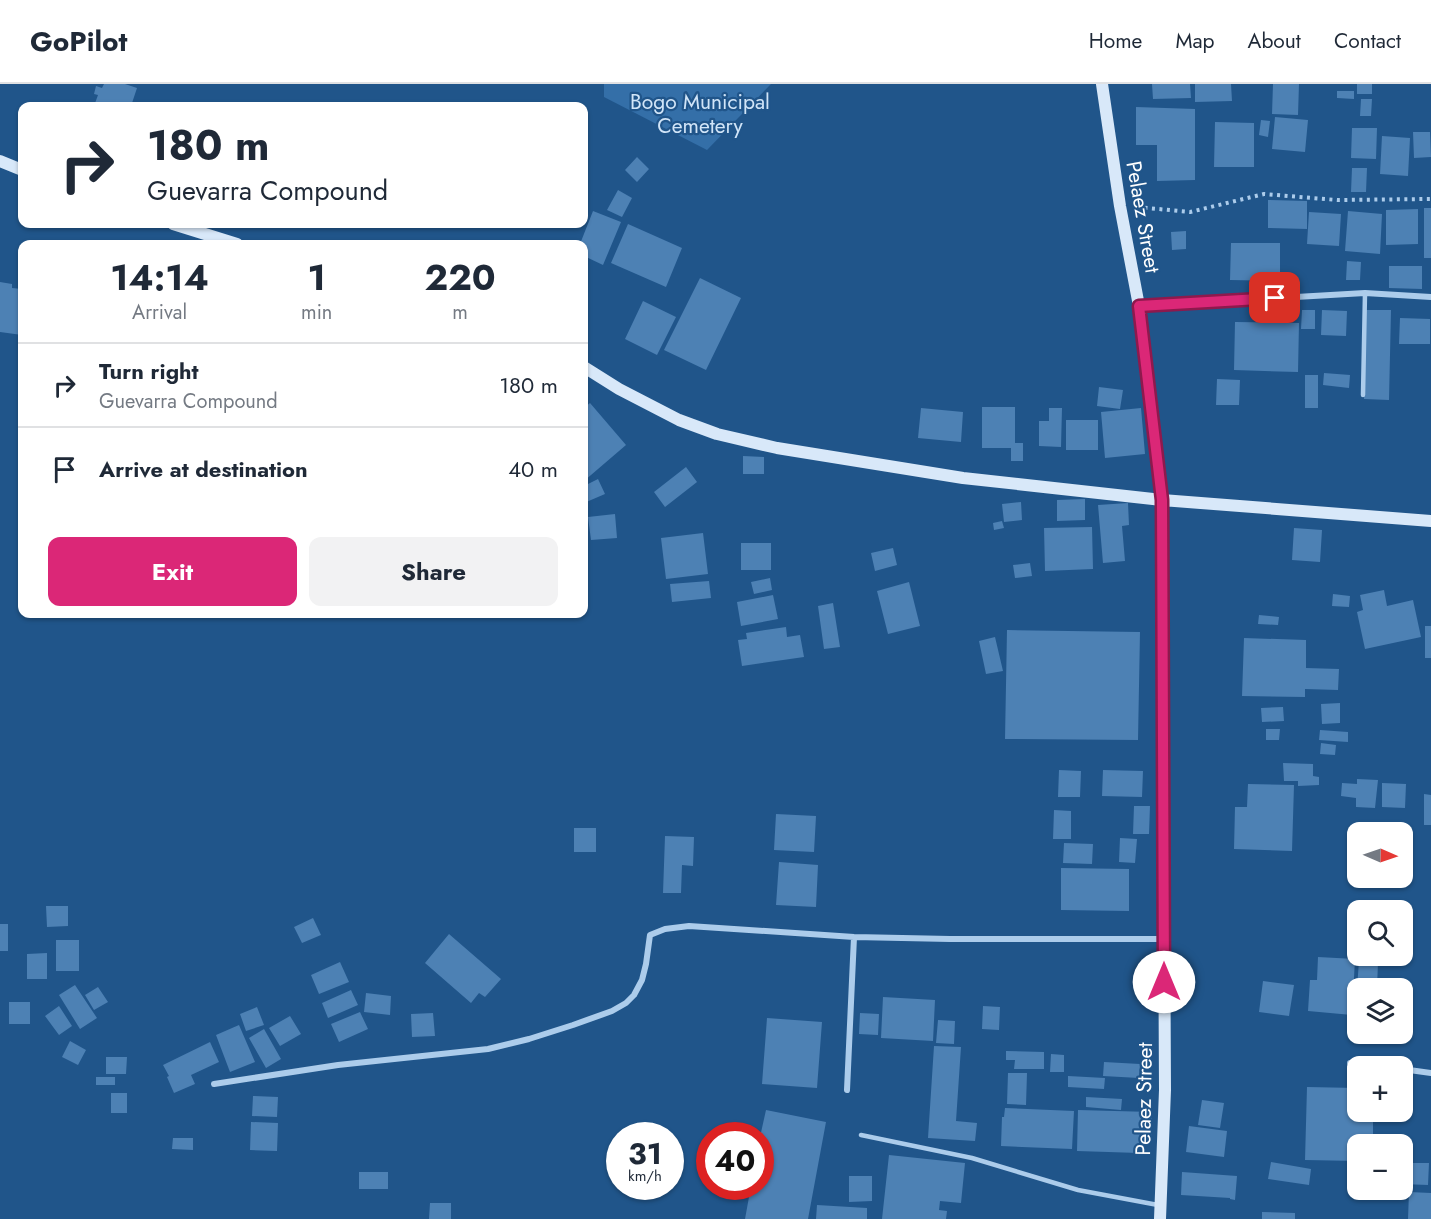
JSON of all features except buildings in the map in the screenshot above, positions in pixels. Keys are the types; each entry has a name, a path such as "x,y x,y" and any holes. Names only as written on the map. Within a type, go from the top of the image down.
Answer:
{"street":[{"name":"Pelaez Street","path":"1102,84 1120,206 1139,306 1162,500 1165,1090 1160,1219"},
{"path":"0,161 18,168"},
{"path":"185,228 222,240"},
{"path":"1139,306 1365,293 1431,297"},
{"path":"588,370 678,420 717,434 777,448 963,478 1162,500 1431,521"},
{"path":"214,1084 338,1065 488,1049 573,1025 612,1011 634,995 642,980 650,934 665,929 688,926 854,937 950,939 1164,939"},
{"path":"847,1090 854,937"},
{"path":"1413,1071 1431,1073"}],"lane":[{"path":"1363,395 1365,293"},
{"path":"861,1136 972,1158 1078,1190 1161,1205"}],"path":[{"path":"1120,206 1190,212 1264,194 1337,200 1431,199"}],"green space":[{"name":"Bogo Municipal Cemetery","path":"604,84 771,84 707,150 604,97"}],"route":[{"path":"1164,982 1162,500 1139,306 1275,298"}]}
